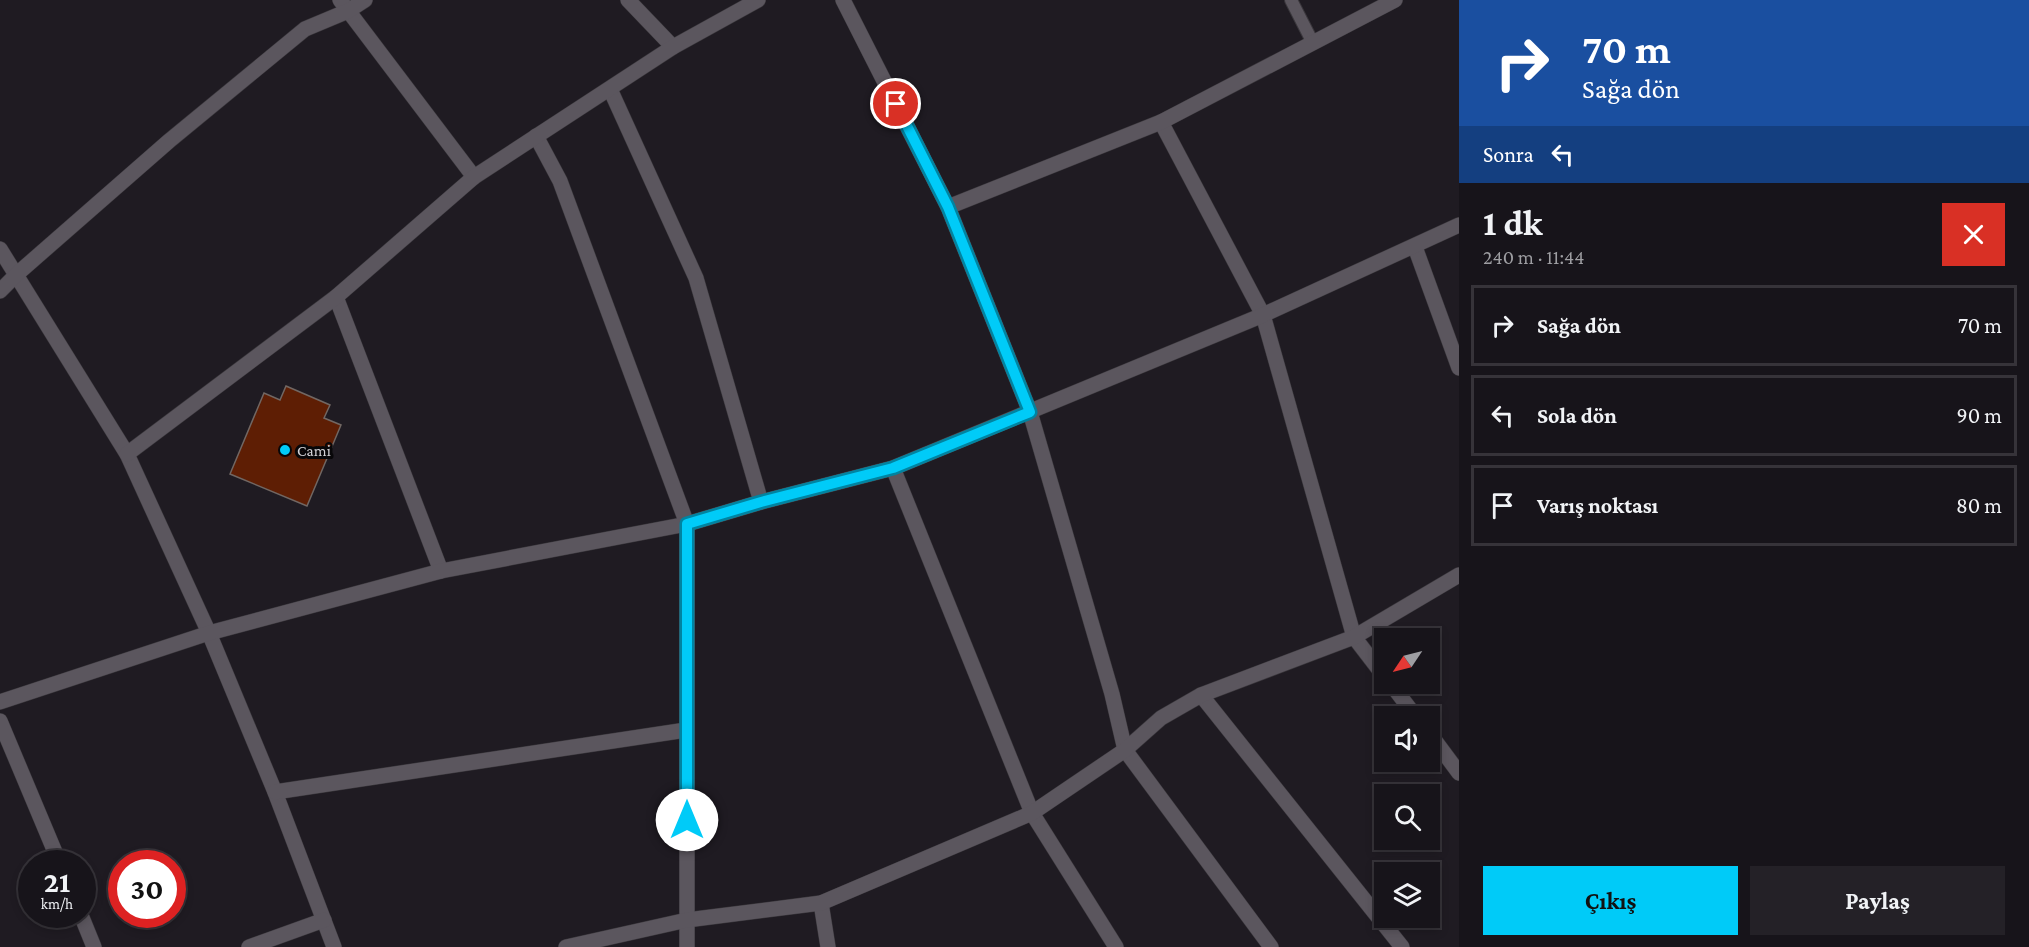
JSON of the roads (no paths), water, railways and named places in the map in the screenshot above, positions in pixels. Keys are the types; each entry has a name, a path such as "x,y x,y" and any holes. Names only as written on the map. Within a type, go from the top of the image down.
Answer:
{"street":[{"path":"0,291 169,141 305,29 344,5 365,0"},
{"path":"628,0 673,46"},
{"path":"128,454 336,297 474,177 673,46 758,0"},
{"path":"843,0 948,207 1030,412 1109,682 1125,750 1271,947"},
{"path":"948,207 1161,122 1395,0"},
{"path":"344,5 474,177"},
{"path":"610,89 696,278 761,502"},
{"path":"1161,122 1263,315 1354,637 1374,663"},
{"path":"536,136 560,181 687,524 687,947"},
{"path":"0,702 209,633 441,571 687,524 761,502 893,468 1263,315 1459,225"},
{"path":"1415,247 1459,368"},
{"path":"0,249 128,454 209,633 275,792 334,947"},
{"path":"336,297 441,571"},
{"path":"893,468 1032,813 1116,947"},
{"path":"566,947 687,920 821,903 1032,813 1125,750 1161,718 1201,695 1354,637 1459,575"},
{"path":"1399,694 1408,706"},
{"path":"1201,695 1402,947"},
{"path":"0,721 54,850"},
{"path":"275,792 686,730"},
{"path":"1440,747 1459,772"},
{"path":"821,903 828,947"},
{"path":"249,947 324,920"},
{"path":"86,928 94,947"}],"lane":[{"path":"1291,0 1313,43"}],"place":[{"name":"Cami","path":"285,450"}]}
